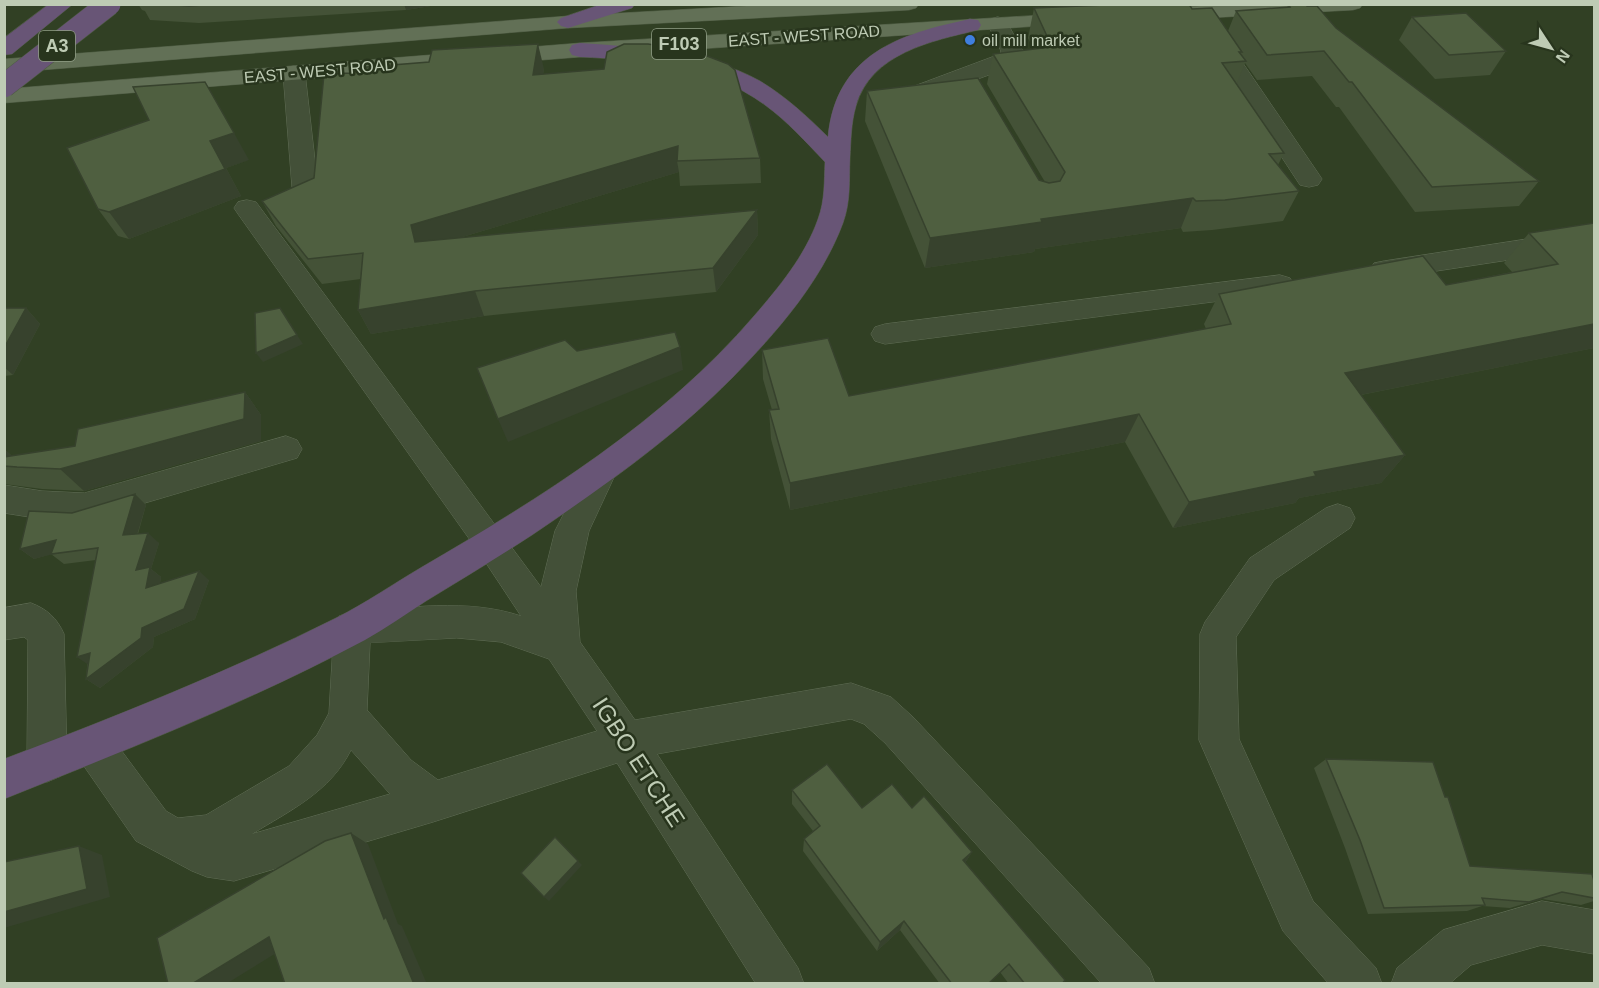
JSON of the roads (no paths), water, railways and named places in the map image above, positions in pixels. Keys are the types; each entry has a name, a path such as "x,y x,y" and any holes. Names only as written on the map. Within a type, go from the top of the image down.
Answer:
{"highway":[{"name":"A3","path":"4,49 63,4"},
{"name":"A3","path":"4,86 109,4"},
{"path":"567,22 626,4"},
{"path":"4,779 93,745 251,676 352,628 492,544 600,473 689,403 750,341 791,289 823,240 836,200 837,160 846,100 861,76 876,60 897,46 928,34 970,25"},
{"path":"580,50 648,54 701,66 742,81 772,99 837,160"}],"main road":[{"name":"EAST - WEST ROAD","path":"4,66 567,22 909,4"},
{"path":"1151,15 1353,4"},
{"name":"EAST - WEST ROAD","path":"4,96 580,50 1092,18"}],"street":[{"path":"1198,13 1309,178"},
{"path":"917,93 974,84 1010,57 1012,51 998,23"},
{"path":"294,73 305,187"},
{"name":"IGBO ETCHE","path":"247,208 492,544 626,741 782,984"},
{"path":"1363,273 1594,238"},
{"path":"885,334 1305,282"},
{"path":"4,499 42,505 84,507 286,449"},
{"path":"175,839 211,835 303,780 331,749 348,716 352,628 457,622 501,626 562,647 558,591 572,531 600,473"},
{"path":"1338,518 1262,570 1218,634 1219,740 1298,916 1360,984"},
{"path":"4,624 32,619 46,634 48,762"},
{"path":"93,745 151,826 207,856 234,860 433,802 626,741 851,701 877,710 899,730 1133,984"},
{"path":"348,716 397,774 433,802"},
{"path":"1413,984 1459,946 1542,923 1594,932"}],"place":[{"name":"oil mill market","path":"970,40"}]}
